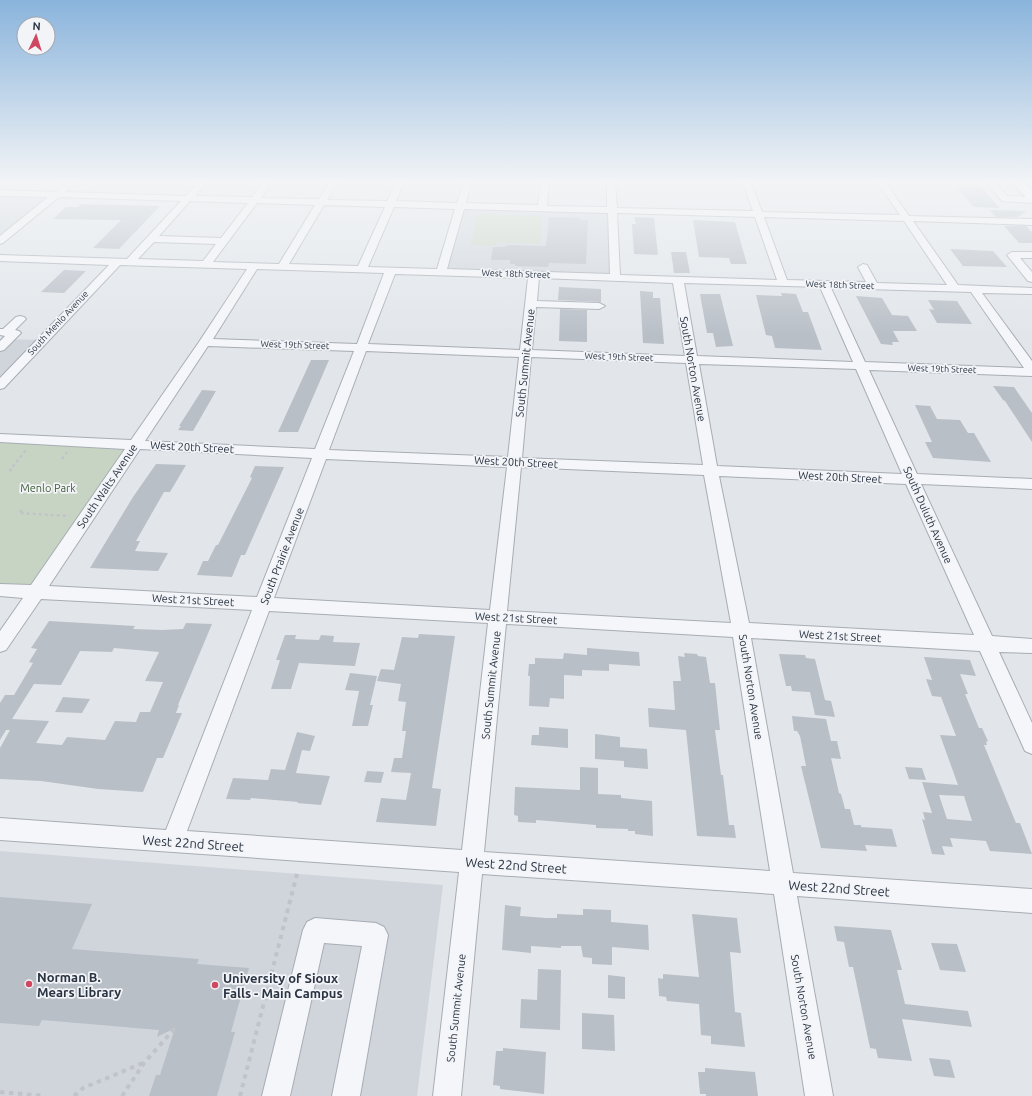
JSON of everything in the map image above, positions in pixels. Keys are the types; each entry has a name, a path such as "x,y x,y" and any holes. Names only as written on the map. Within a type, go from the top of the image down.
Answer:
{"street":[{"path":"0,241 8,234"},
{"path":"130,262 155,234"},
{"path":"206,264 228,234"},
{"path":"282,267 302,234"},
{"path":"362,269 378,234"},
{"path":"441,272 452,234"},
{"path":"612,234 615,278"},
{"path":"766,234 783,283"},
{"path":"918,234 955,289"},
{"path":"151,239 223,241"},
{"path":"1031,263 1012,254 1032,279"},
{"name":"West 18th Street","path":"0,258 1032,291"},
{"name":"South Menlo Avenue","path":"0,386 117,262"},
{"name":"South Walts Avenue","path":"0,646 205,342 254,266"},
{"path":"863,267 873,286"},
{"name":"South Prairie Avenue","path":"172,842 391,270"},
{"name":"South Summit Avenue","path":"447,1096 516,462 534,275"},
{"name":"South Norton Avenue","path":"678,280 711,471 741,630 819,1096"},
{"name":"South Duluth Avenue","path":"824,285 1032,745"},
{"path":"974,290 1032,371"},
{"path":"531,304 600,306"},
{"path":"3,332 20,319"},
{"path":"0,347 15,333 3,332"},
{"name":"West 19th Street","path":"205,342 1032,371"},
{"name":"West 20th Street","path":"0,438 320,454 1032,484"},
{"name":"West 21st Street","path":"0,590 264,603 1032,646"},
{"name":"West 22nd Street","path":"0,829 1032,901"},
{"path":"276,1096 314,930 376,935 346,1096"}],"path":[{"path":"12,470 10,470 26,450"},
{"path":"62,459 67,452"},
{"path":"22,510 19,513 69,516"},
{"path":"240,1096 297,874"},
{"path":"122,1096 144,1063 175,1028"},
{"path":"74,1096 83,1088 144,1063"},
{"path":"0,1092 19,1095 45,1096"}],"shaded area":[{"path":"0,234 8,234 0,241"},
{"path":"452,234 612,234 615,278 441,272"},
{"path":"0,339 43,340 0,385"},
{"name":"University of Sioux Falls - Main Campus","path":"0,851 443,885 417,1096 0,1096"}],"green space":[{"path":"473,234 541,234 540,244 496,242 496,246 471,245"},
{"name":"Menlo Park","path":"0,438 135,444 36,592 0,590"}],"building":[{"path":"107,234 133,234 119,249 93,248"},
{"path":"547,234 587,234 586,264 549,263 548,267 515,266 515,264 510,264 510,260 491,260 493,247 504,247 509,245 546,246"},
{"path":"633,234 656,234 658,255 634,254"},
{"path":"695,234 738,234 747,264 731,264 729,258 699,257"},
{"path":"1011,234 1032,234 1032,243 1019,243"},
{"path":"950,249 993,251 1007,267 963,266"},
{"path":"671,252 686,252 690,273 674,273"},
{"path":"64,270 86,271 64,293 41,292"},
{"path":"559,287 601,289 601,302 558,300"},
{"path":"640,291 653,292 653,298 660,298 664,344 643,343"},
{"path":"781,293 796,294 803,312 808,312 822,350 775,348 772,336 766,335 756,295 782,296"},
{"path":"700,294 720,294 733,346 716,347 713,333 707,333"},
{"path":"856,296 882,298 892,315 908,316 917,331 893,331 899,342 892,342 893,345 881,344"},
{"path":"928,300 957,301 972,324 937,323 929,309 934,310"},
{"path":"560,309 587,310 587,342 559,341"},
{"path":"311,360 329,360 298,432 278,432"},
{"path":"993,386 1014,387 1032,413 1032,442 1005,401"},
{"path":"202,390 216,391 193,431 178,430 181,426 179,426"},
{"path":"915,405 930,406 937,419 960,420 968,433 974,433 991,462 933,458 925,442 932,442"},
{"path":"156,464 186,465 170,492 164,492 136,541 140,541 135,551 168,553 158,571 90,568 133,497"},
{"path":"255,466 284,467 245,555 241,555 232,577 197,575 203,561 208,561 216,545 218,545 252,478 250,477"},
{"path":"49,621 135,626 133,629 162,630 183,629 186,623 212,624 178,705 176,713 182,713 163,758 157,758 143,792 98,789 41,781 0,779 0,748 10,730 6,730 0,740 0,703 5,695 14,695 33,663 29,662 37,649 31,648","holes":["114,648 159,652 145,681 163,682 150,712 140,712 136,722 115,721 105,740 67,737 62,745 36,743 49,721 12,719 34,684 61,685 80,651 112,652"]},
{"path":"419,634 455,636 432,788 441,789 436,826 376,822 381,798 406,800 411,773 391,772 394,758 402,758 406,731 402,731 406,702 398,701 401,684 377,681 381,669 394,670 402,637 418,638"},
{"path":"285,635 296,635 295,639 319,640 321,635 334,636 333,642 360,643 355,666 299,663 291,689 271,689 280,660 276,660"},
{"path":"587,648 639,652 640,666 609,664 609,671 582,670 582,676 564,675 564,699 550,698 549,707 529,706 529,664 535,664 535,658 563,659 564,653 587,655"},
{"path":"684,653 697,654 698,656 706,657 710,683 715,683 720,730 715,730 721,775 723,775 729,825 734,825 736,838 697,836 686,730 649,727 648,708 675,710 673,681 681,681 678,656 685,657"},
{"path":"779,654 805,655 806,658 815,659 825,700 831,701 835,717 815,715 810,692 792,691 791,686 786,686"},
{"path":"924,657 970,660 976,676 960,674 968,694 965,694 979,728 982,728 988,741 986,742 987,745 984,745 1016,823 1020,823 1032,854 990,851 986,841 950,838 953,847 942,846 945,855 932,854 922,819 925,820 923,812 932,813 922,782 958,785 940,735 956,736 941,697 932,696 926,679 932,680","holes":["939,795 964,796 972,821 947,819"]},
{"path":"350,673 377,676 370,705 373,705 368,726 352,726 359,691 345,690"},
{"path":"63,697 90,699 82,713 55,712"},
{"path":"792,716 826,719 831,741 837,741 841,759 831,758 839,793 841,794 845,809 850,809 854,825 861,825 861,827 892,829 897,847 865,845 867,851 821,848 801,766 806,766 800,736 797,731 794,731"},
{"path":"539,727 568,729 568,748 531,745 532,735 539,735"},
{"path":"297,732 315,736 310,751 302,750 296,773 330,776 321,805 251,798 250,800 226,799 233,778 268,780 271,769 285,770"},
{"path":"595,734 620,737 620,747 647,749 648,769 624,767 624,761 595,759"},
{"path":"580,767 598,768 598,794 621,795 621,798 652,801 653,836 635,834 635,831 628,831 628,829 596,828 596,825 536,820 536,823 518,822 518,816 514,815 515,787 580,790"},
{"path":"905,767 922,768 926,780 909,779"},
{"path":"367,771 384,772 381,783 364,782"},
{"path":"0,897 92,904 72,949 199,959 197,964 249,968 231,1032 235,1032 217,1096 149,1096 156,1075 160,1075 175,1028 157,1037 159,1030 42,1020 39,1026 0,1023"},
{"path":"505,905 521,907 520,916 546,918 557,918 557,914 583,915 583,909 611,910 611,922 648,925 649,950 612,947 612,965 592,964 592,958 583,957 581,946 561,946 561,948 531,946 531,953 502,950"},
{"path":"692,914 737,918 741,953 730,952 735,1012 741,1013 745,1047 711,1044 711,1036 701,1035 699,1004 667,1001 666,997 659,996 658,978 663,979 663,974 699,977"},
{"path":"834,926 891,930 902,970 897,970 905,1004 968,1011 972,1027 902,1019 912,1061 878,1058 876,1049 870,1048 853,967 849,967 844,942 837,941"},
{"path":"931,943 957,944 966,972 940,970"},
{"path":"538,969 561,970 560,1030 520,1028 521,999 537,1000"},
{"path":"608,975 625,977 625,999 608,998"},
{"path":"582,1013 614,1015 615,1051 582,1049"},
{"path":"503,1048 546,1052 544,1094 500,1089 500,1086 493,1085 496,1051 503,1051"},
{"path":"929,1058 950,1060 955,1078 934,1076"},
{"path":"705,1068 755,1072 758,1096 706,1096 706,1094 700,1094 698,1072 705,1072"}],"place":[{"name":"Norman B. Mears Library","path":"29,984"},
{"name":"University of Sioux Falls - Main Campus","path":"215,985"}]}
